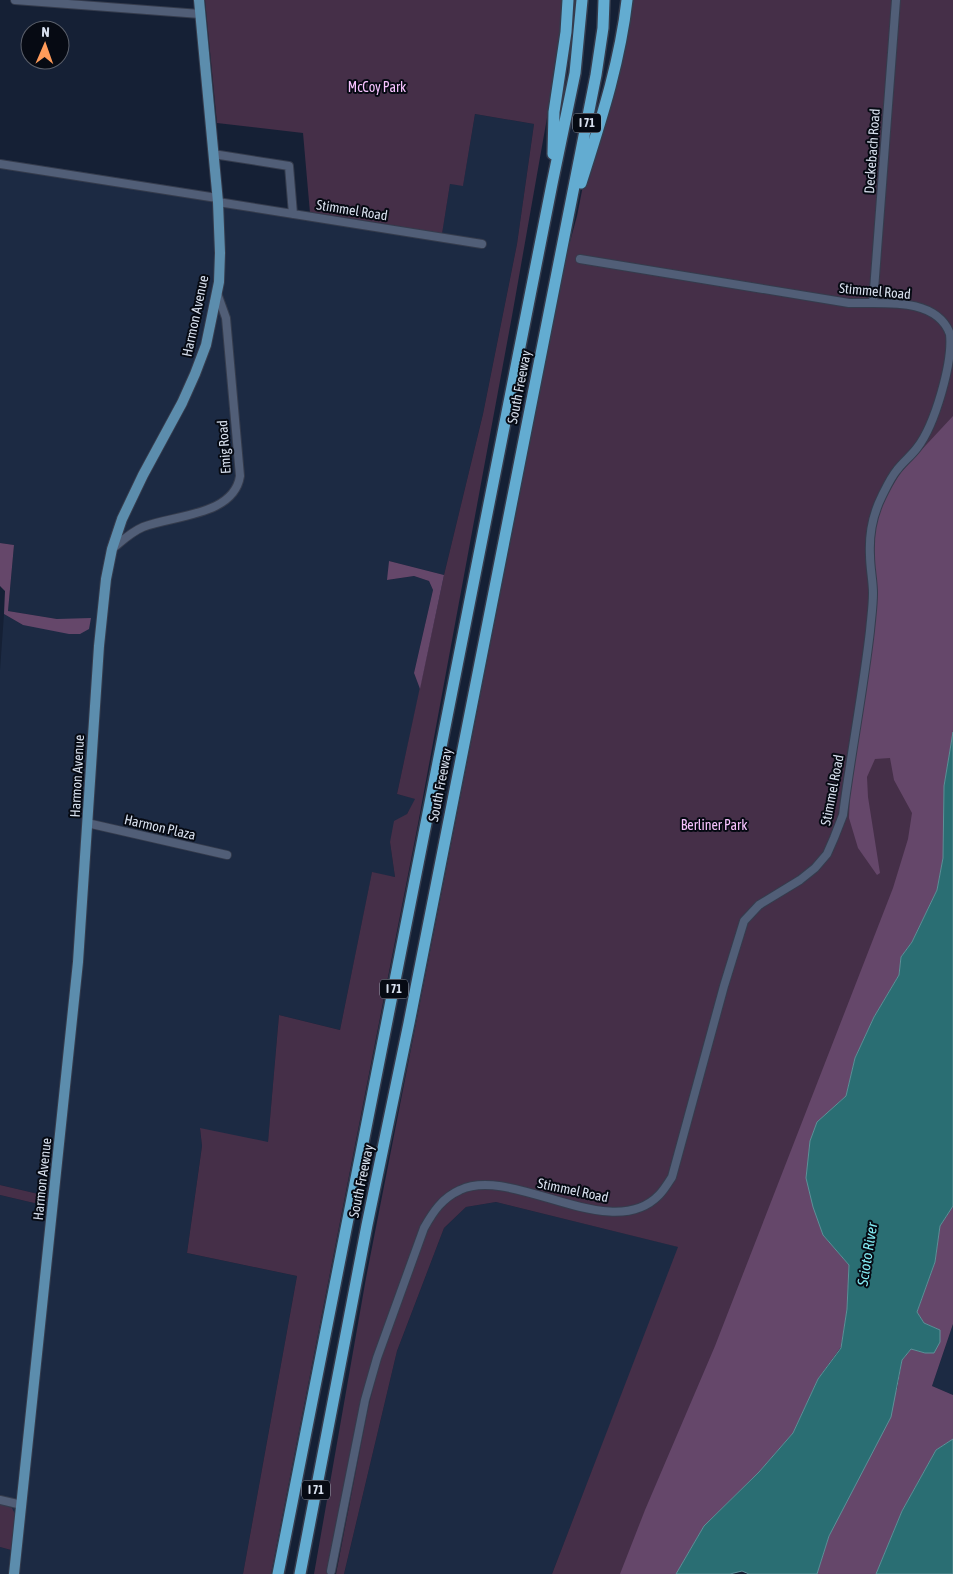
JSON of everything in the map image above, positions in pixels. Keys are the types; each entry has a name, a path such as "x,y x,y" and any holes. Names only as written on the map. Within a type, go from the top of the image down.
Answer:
{"highway":[{"path":"552,184 554,112 566,32 568,0"},
{"name":"South Freeway","path":"278,1574 575,73 582,0"},
{"name":"South Freeway","path":"300,1574 367,1224 409,1023 596,75 603,28 604,0"},
{"path":"563,245 611,85 620,48 627,0"}],"main road":[{"name":"Harmon Avenue","path":"14,1574 75,995 101,610 112,550 122,519 195,374 206,345 217,293 220,253 218,200 199,0"}],"street":[{"path":"15,0 200,14"},
{"name":"Deckebach Road","path":"873,303 896,0"},
{"path":"213,154 289,166 293,214"},
{"name":"Stimmel Road","path":"0,164 482,244"},
{"name":"Stimmel Road","path":"331,1571 365,1400 377,1358 424,1228 433,1210 447,1197 461,1189 479,1185 499,1186 593,1210 616,1212 635,1209 647,1204 658,1196 672,1177 724,986 744,921 758,905 800,880 815,868 827,854 843,815 870,630 873,592 869,554 872,521 882,496 896,471 917,448 932,426 947,383 953,355 951,336 946,326 939,317 924,309 899,304 848,303 580,259"},
{"name":"Emig Road","path":"112,550 126,537 143,527 213,507 230,498 238,486 240,476 226,318 217,293"},
{"name":"Harmon Plaza","path":"88,823 227,856"},
{"path":"0,1500 22,1505"}],"shaded area":[{"path":"475,114 534,124 517,244 483,414 444,575 389,561 388,580 414,576 429,581 433,590 414,673 420,689 397,794 416,799 390,842 395,877 372,873 340,1030 279,1015 268,1143 200,1129 202,1146 187,1253 297,1276 243,1574 0,1574 0,1547 11,1550 0,1503 0,1195 34,1203 47,1196 0,1185 0,670 4,614 23,625 91,619 57,619 8,611 14,545 0,543 0,159 197,190 225,199 442,233 450,184 463,185"},
{"path":"953,416 953,732 944,786 943,858 937,890 912,942 901,957 899,975 874,1017 855,1058 846,1096 817,1122 810,1141 806,1178 823,1235 849,1265 847,1309 841,1347 818,1379 793,1433 759,1472 704,1526 676,1574 620,1574 645,1510 715,1346 893,888 908,839 912,813 894,780 890,758 875,759 867,777 868,797 880,873 877,875 858,848 849,818 850,791 875,624 875,532 878,514 901,472"},
{"path":"0,543 14,545 8,611 57,619 91,618 89,629 80,634 69,634 23,625 4,614 5,591 0,586"},
{"path":"389,561 444,575 420,689 414,673 433,590 429,581 414,576 387,580"},
{"path":"496,1202 679,1247 552,1574 344,1574 397,1351 444,1228 466,1207"},
{"path":"953,1206 953,1324 932,1386 953,1395 953,1439 936,1450 902,1511 876,1574 817,1574 829,1536 897,1389 902,1360 911,1349 925,1353 940,1330 924,1323 917,1312 935,1262 940,1226"},
{"path":"953,1324 953,1395 932,1386"}],"green space":[{"name":"McCoy Park","path":"205,0 562,0 562,22 556,67 512,316 418,824 271,1574 243,1574 297,1276 187,1253 202,1146 200,1128 268,1142 279,1015 340,1030 372,872 395,877 390,842 394,821 407,814 415,799 397,794 444,575 483,414 517,244 534,124 475,114 463,186 450,184 442,234 310,213 303,133 217,123"},
{"name":"Berliner Park","path":"626,0 953,0 953,732 704,1526 676,1574 552,1574 678,1247 496,1202 466,1207 444,1228 397,1351 344,1574 336,1574 368,1408 381,1357 425,1230 434,1214 458,1192 450,1190 433,1206 423,1225 377,1350 329,1574 314,1574 366,1278 568,249 577,216 600,99"},
{"path":"0,1185 47,1196 47,1200 34,1203 0,1195"},
{"path":"0,1503 12,1508 15,1514 11,1550 0,1547"}],"water":[{"name":"Scioto River","path":"953,732 953,1206 940,1226 935,1262 917,1312 924,1323 940,1330 940,1342 934,1353 925,1353 911,1349 902,1360 891,1417 829,1536 817,1574 749,1574 742,1571 730,1574 676,1574 704,1526 759,1472 793,1433 818,1379 841,1348 847,1309 849,1265 823,1235 813,1207 806,1178 810,1141 817,1122 846,1096 855,1058 874,1017 899,975 901,957 912,942 937,890 943,858 944,786"},
{"path":"953,1439 953,1574 876,1574 902,1511 936,1450"}]}
